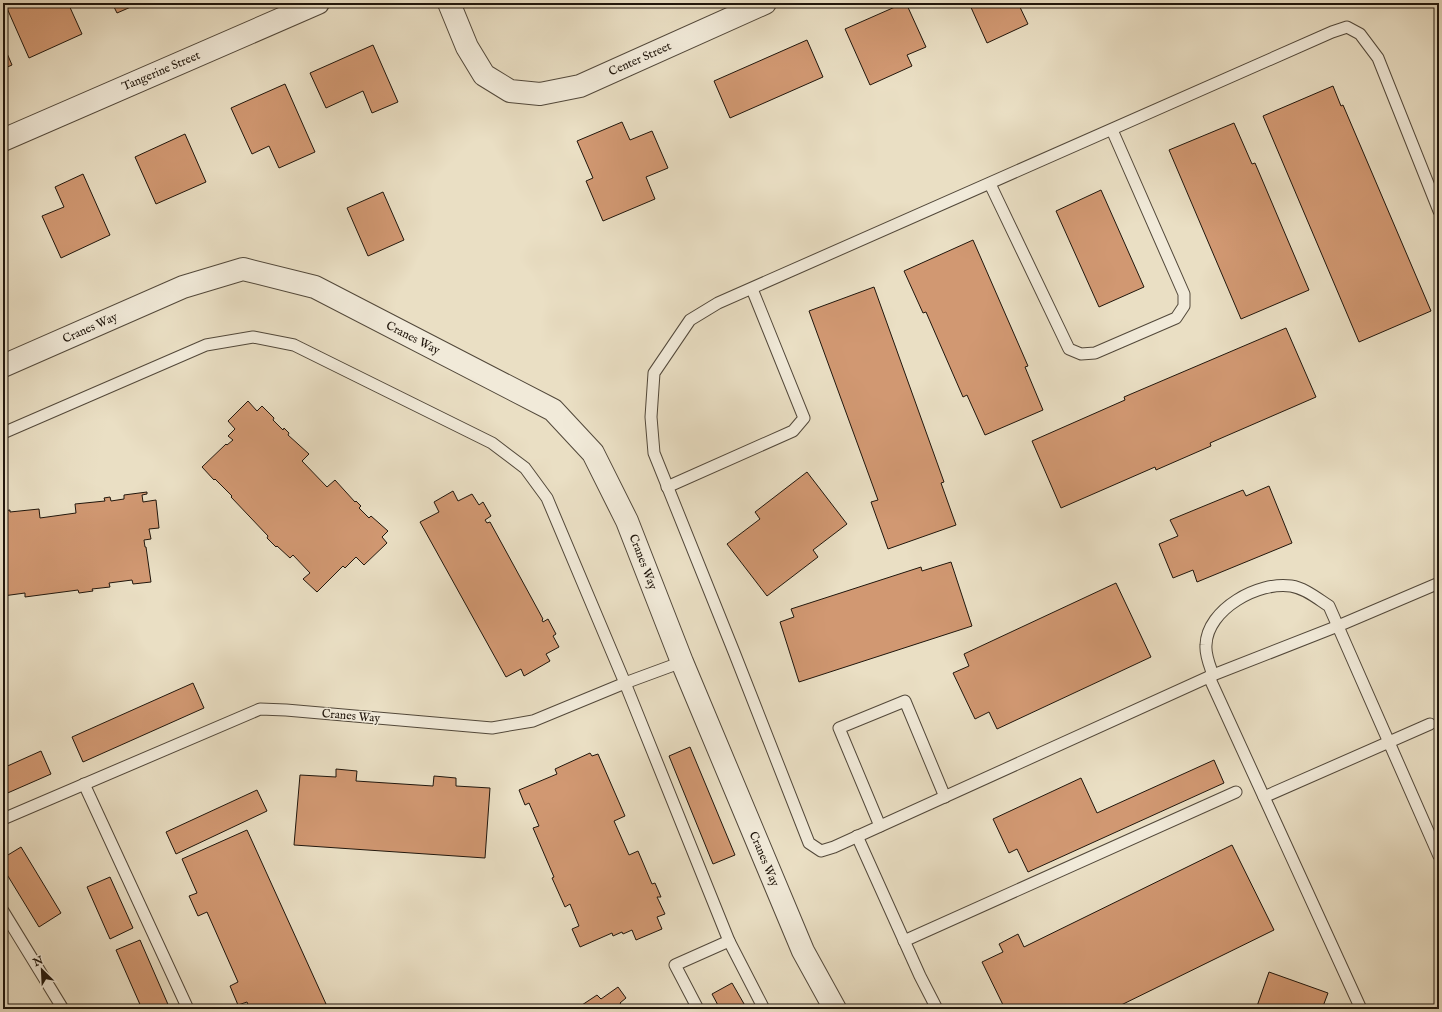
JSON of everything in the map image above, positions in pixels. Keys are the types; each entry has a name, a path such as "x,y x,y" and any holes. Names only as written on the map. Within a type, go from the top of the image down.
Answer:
{"street":[{"name":"Tangerine Street","path":"3,140 318,3"},
{"name":"Center Street","path":"449,3 467,47 484,75 510,91 540,94 580,86 765,3"},
{"name":"Cranes Way","path":"3,366 183,287 243,269 315,287 553,410 593,452 627,521 682,662 803,951 836,1009"}],"lane":[{"path":"1439,211 1378,58 1360,34 1347,27 1332,32 718,303 690,320 654,373 651,417 654,453 667,487 809,843 821,850 834,847 1211,676 1338,626 1439,582"},
{"path":"990,184 1069,349 1081,354 1095,353 1176,318 1184,306 1184,294 1112,130"},
{"path":"667,487 793,431 804,418 752,288"},
{"path":"3,433 206,345 253,337 294,345 492,444 525,468 547,498 625,683 729,941 764,1009"},
{"path":"1360,1009 1211,676 1206,645 1214,620 1223,610 1239,598 1275,586 1292,586 1329,606 1439,856"},
{"name":"Cranes Way","path":"3,819 260,709 492,728 533,721 625,683 682,662"},
{"path":"880,826 839,728 905,701 945,797"},
{"path":"1264,797 1430,724"},
{"path":"84,784 188,1009"},
{"path":"904,941 1236,792"},
{"path":"857,836 920,976 938,1009"},
{"path":"3,911 63,1009"},
{"path":"698,1009 675,966 729,941"}],"building":[{"path":"12,3 68,3 82,34 29,58 6,6"},
{"path":"112,3 140,3 117,13"},
{"path":"906,3 926,47 907,55 912,66 870,85 845,29"},
{"path":"969,3 1018,3 1028,24 987,43"},
{"path":"807,40 823,77 730,118 714,81"},
{"path":"3,44 12,65 3,69"},
{"path":"373,45 398,102 372,113 363,91 326,108 310,73"},
{"path":"285,84 315,152 279,168 269,146 252,154 231,108"},
{"path":"1333,86 1341,106 1343,105 1431,311 1359,342 1263,116"},
{"path":"622,122 630,140 652,131 668,168 646,177 655,199 603,221 586,181 593,178 577,141"},
{"path":"1234,123 1252,164 1255,163 1309,290 1241,319 1169,150"},
{"path":"185,134 206,182 156,204 135,157"},
{"path":"83,174 110,235 61,258 42,216 64,207 55,187"},
{"path":"1101,190 1144,287 1099,307 1056,211"},
{"path":"383,192 404,240 368,256 347,208"},
{"path":"973,240 1028,366 1025,367 1043,410 985,435 967,395 963,397 926,312 923,313 904,271"},
{"path":"874,287 944,482 941,483 956,525 888,549 871,502 878,500 809,311"},
{"path":"1286,328 1316,397 1210,443 1211,446 1156,470 1155,467 1061,508 1032,441 1125,400 1124,397"},
{"path":"248,401 257,411 262,406 274,418 273,420 283,430 284,428 289,433 288,435 309,454 302,461 327,487 335,480 355,502 356,501 361,506 359,508 369,518 371,516 388,531 382,537 387,543 364,565 356,557 345,568 343,566 317,592 303,579 310,573 293,555 290,558 277,546 276,547 267,538 268,536 231,497 232,496 202,467 226,444 227,445 233,440 228,436 235,429 228,421"},
{"path":"807,472 847,524 813,550 818,557 767,596 727,544 760,519 755,512"},
{"path":"1269,486 1292,543 1197,582 1193,570 1173,578 1159,544 1178,536 1170,520 1243,490 1246,496"},
{"path":"453,491 458,501 472,494 479,505 483,502 491,516 485,520 487,523 490,522 543,619 543,622 548,619 556,634 553,636 559,647 546,654 550,661 524,676 521,669 506,677 420,522 439,512 434,502"},
{"path":"147,492 147,494 142,495 143,502 156,500 159,528 149,529 151,539 144,540 151,582 133,584 132,580 109,583 110,587 92,589 93,591 79,593 78,590 25,597 25,593 3,596 3,511 10,510 10,512 39,509 40,518 76,513 75,504 105,501 104,498 110,497 111,501 124,499 124,495"},
{"path":"951,562 972,626 799,682 780,622 794,617 791,609 921,567 922,571"},
{"path":"1116,583 1151,657 997,729 989,712 975,719 953,673 969,666 964,654"},
{"path":"193,683 204,708 83,762 72,737"},
{"path":"690,747 735,855 713,864 669,756"},
{"path":"41,751 51,774 3,795 3,768"},
{"path":"590,753 592,756 598,754 625,816 614,821 629,855 638,851 652,884 655,883 661,897 657,897 665,914 657,917 662,929 636,940 632,930 613,936 612,933 580,947 572,929 579,926 570,904 565,907 552,878 554,877 533,828 539,826 529,803 525,805 519,790 557,774 555,769"},
{"path":"1214,760 1224,783 1028,872 1017,849 1009,853 993,819 1081,778 1097,813"},
{"path":"336,769 357,771 356,781 433,786 434,776 456,778 456,786 490,788 485,858 294,845 300,775 336,777"},
{"path":"257,790 267,811 176,854 166,832"},
{"path":"247,830 326,1004 314,1009 250,1009 247,1002 238,1005 230,986 238,982 207,912 198,916 189,896 197,893 182,859"},
{"path":"1232,845 1274,930 1113,1009 1005,1009 982,962 1003,952 999,944 1018,934 1024,947"},
{"path":"21,847 61,913 39,927 3,868 3,858"},
{"path":"110,877 133,928 110,939 87,887"},
{"path":"140,940 170,1009 142,1009 116,950"},
{"path":"1269,972 1328,993 1322,1009 1256,1009"},
{"path":"732,983 747,1009 720,1009 712,994"},
{"path":"618,987 626,998 620,1003 624,1009 576,1009 597,995 601,999"}]}
